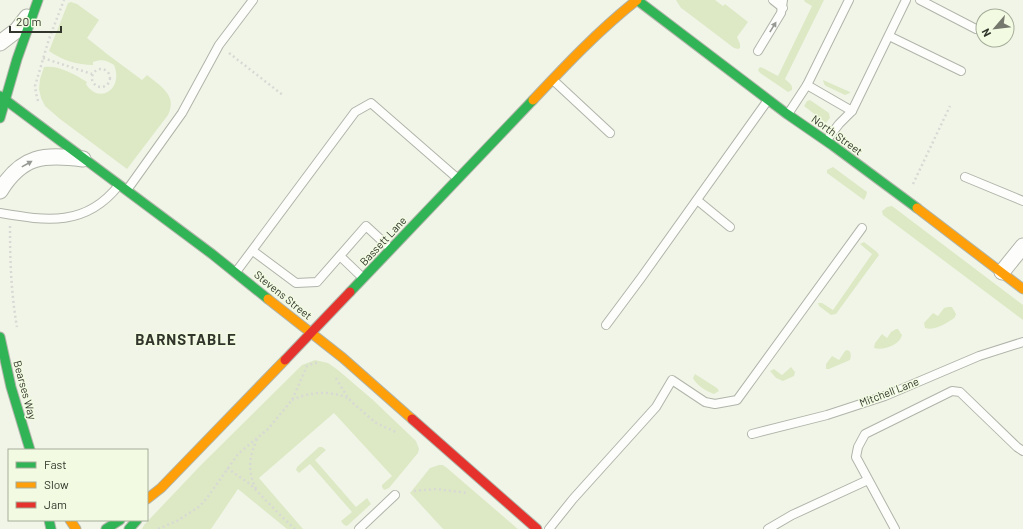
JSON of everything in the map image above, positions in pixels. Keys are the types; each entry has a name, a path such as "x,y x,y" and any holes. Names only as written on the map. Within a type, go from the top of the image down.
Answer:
{"street":[{"name":"Bassett Lane","path":"148,498 161,488 606,26 637,0"},
{"name":"North Street","path":"637,0 1023,289"},
{"path":"0,43 17,30 37,3"},
{"path":"0,118 2,98 37,3"},
{"name":"Stevens Street","path":"2,98 236,272 357,369 439,444 537,529"},
{"path":"0,191 7,179 18,169 37,158 60,156 86,160"},
{"path":"1002,272 1023,246"},
{"name":"Bearses Way","path":"0,336 4,379 30,449"},
{"path":"148,505 161,488"},
{"path":"106,529 118,521"},
{"path":"129,529 136,521"}],"lane":[{"path":"0,213 45,220 67,218 88,212 123,187 182,113 219,45 253,0"},
{"path":"758,51 781,13 783,4 773,0"},
{"path":"788,114 807,85 849,0"},
{"path":"826,141 852,111 906,0"},
{"path":"920,0 975,28"},
{"path":"889,36 961,72"},
{"path":"553,80 610,133"},
{"path":"807,85 852,111"},
{"path":"606,325 768,99"},
{"path":"236,272 355,112 371,103 458,178"},
{"path":"965,177 1023,201"},
{"path":"697,200 730,227"},
{"path":"253,251 296,283 317,282 366,226 391,249"},
{"path":"549,529 572,499 656,407 672,380 705,402 715,404 736,400 862,228"},
{"path":"340,256 364,278"},
{"name":"Mitchell Lane","path":"752,434 827,415 884,396 979,356 1023,342"},
{"path":"895,529 856,457 858,447 864,434 952,391 960,392 966,396 1017,447 1023,451"},
{"path":"768,529 792,515 868,480"},
{"path":"358,529 395,495"}],"path":[{"path":"40,104 35,86 49,39 64,0"},
{"path":"219,45 284,96"},
{"path":"43,58 92,74"},
{"path":"103,68 108,72 111,78 106,86 97,86 93,82 92,74 97,69 103,68"},
{"path":"910,190 950,106"},
{"path":"10,228 12,302 18,330"},
{"path":"292,400 307,366"},
{"path":"334,374 348,398"},
{"path":"158,529 177,521 200,506 238,454 271,425 285,406 298,397 315,393 342,395 348,398 376,423 402,435"},
{"path":"257,490 252,480 250,463 251,453 258,436"},
{"path":"227,468 257,490 282,518 295,529"},
{"path":"414,491 436,489 474,494"}],"green space":[{"path":"676,0 715,0 723,6 725,4 748,22 737,37 740,48 734,48 681,8"},
{"path":"804,0 824,0 785,79 792,86 792,90 788,92 760,73 758,70 760,67 778,76 812,6"},
{"path":"71,2 77,4 99,20 87,38 142,80 147,75 162,87 169,96 171,108 168,115 127,169 60,119 45,106 41,98 39,89 40,79 44,67 55,67 72,73 87,82 86,84 91,90 97,93 103,94 109,91 116,81 114,65 109,62 99,60 93,62 93,65 75,63 59,57 49,51 68,3"},
{"path":"823,80 850,93 845,95 826,86"},
{"path":"810,100 829,113 830,118 826,123 804,106 807,101"},
{"path":"833,167 867,192 864,200 827,173 827,170"},
{"path":"892,206 1023,305 1023,320 883,215 882,211 887,207"},
{"path":"864,242 879,255 836,314 831,315 819,306 818,303 822,303 833,310 872,254 860,244"},
{"path":"952,307 956,314 953,319 936,328 925,328 924,323 933,313 938,316 944,308"},
{"path":"898,329 902,335 898,342 882,349 874,348 875,343 882,334 887,338 891,332"},
{"path":"847,350 851,356 850,360 826,369 826,364 832,356 839,360"},
{"path":"315,360 328,363 373,400 416,441 419,449 418,453 389,488 384,490 382,485 392,476 334,413 259,478 303,529 287,529 238,489 211,529 142,529 144,525 200,466 302,365"},
{"path":"791,367 795,372 794,376 783,381 776,378 770,371 774,369 782,375"},
{"path":"695,374 717,388 719,391 714,394 702,388 693,378"},
{"path":"319,447 326,450 315,460 356,507 367,498 371,504 347,526 341,521 352,512 310,464 299,473 296,470 297,467"},
{"path":"443,465 447,468 518,529 443,529 410,493 430,468"}],"traffic: fast":[{"path":"0,118 17,59 38,0"},
{"path":"637,0 787,114 832,145 917,208"},
{"path":"0,96 212,254 268,299"},
{"path":"350,292 533,100"},
{"path":"0,337 11,387 30,449"},
{"path":"49,521 51,529"},
{"path":"106,529 118,521"},
{"path":"129,529 136,521"}],"traffic: slow":[{"path":"533,100 570,61 623,11 637,0"},
{"path":"917,208 1023,289"},
{"path":"268,299 343,358 412,419"},
{"path":"148,498 161,488 285,360"},
{"path":"71,521 76,529"}],"traffic: jam":[{"path":"285,360 350,292"},
{"path":"412,419 537,529"}],"district":[{"name":"BARNSTABLE","path":"186,340"}]}
